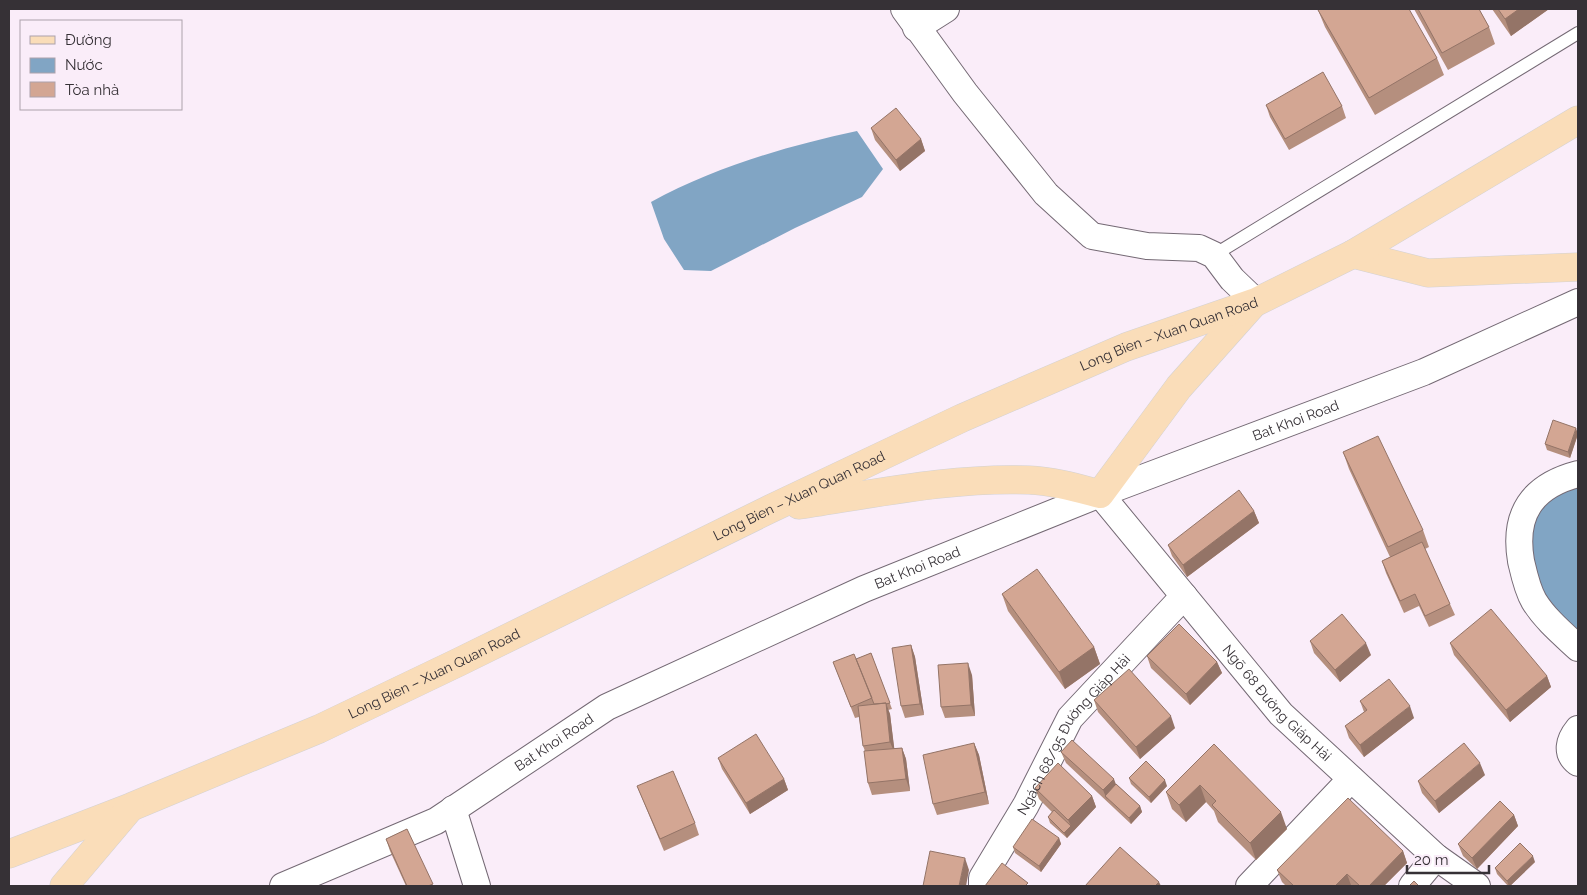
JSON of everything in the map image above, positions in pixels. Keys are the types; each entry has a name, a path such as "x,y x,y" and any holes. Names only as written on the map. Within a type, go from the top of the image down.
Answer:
{"main road":[{"name":"Long Bien – Xuan Quan Road","path":"9,854 131,807 319,729 768,510 962,418 1117,351 1256,302 1353,254 1578,120"},
{"path":"1353,254 1428,273 1578,267"},
{"path":"768,510 969,481 1030,480 1066,485 1100,494 1179,388 1256,302"},
{"path":"64,886 131,807"}],"street":[{"path":"946,9 910,18 965,93 1046,194 1092,236 1147,246 1199,248 1214,255 1232,279 1256,302"},
{"name":"Bat Khoi Road","path":"283,886 436,821 607,707 864,589 1100,494 1424,372 1578,302"},
{"path":"1578,474 1554,483 1538,493 1528,505 1520,523 1519,548 1524,576 1534,600 1551,622 1578,648"},
{"name":"Ngõ 68 Đường Giáp Hải","path":"1100,494 1281,714 1436,857 1477,886"},
{"name":"Ngách 68/95 Đường Giáp Hải","path":"982,886 982,878 1026,805 1070,718 1184,596"},
{"path":"1578,729 1569,745 1570,755 1578,763"},
{"path":"1249,886 1352,779"},
{"path":"453,809 477,886"},
{"path":"1412,886 1436,857"}],"lane":[{"path":"1214,255 1578,33"}],"water":[{"path":"857,131 883,169 862,197 795,228 711,271 684,270 664,239 651,202 700,178 752,159 804,143"},
{"path":"1578,485 1578,632 1553,608 1537,584 1528,529 1538,509 1552,497"}],"building":[{"path":"1409,9 1437,58 1369,98 1318,10"},
{"path":"1418,9 1479,9 1489,27 1442,53"},
{"path":"1498,9 1519,9 1505,19"},
{"path":"1323,72 1342,106 1285,139 1266,105"},
{"path":"896,108 921,139 896,160 871,128"},
{"path":"1553,420 1576,428 1568,452 1545,444"},
{"path":"1378,436 1423,530 1388,547 1343,452"},
{"path":"1239,490 1254,511 1183,565 1168,545"},
{"path":"1422,542 1450,604 1425,616 1415,594 1400,601 1382,561"},
{"path":"1037,569 1094,647 1059,672 1002,594"},
{"path":"1491,609 1547,676 1506,710 1450,643"},
{"path":"1342,614 1366,643 1335,670 1310,641"},
{"path":"1179,624 1217,662 1186,694 1147,656"},
{"path":"911,645 920,704 901,706 892,648"},
{"path":"871,653 890,703 874,704 856,659"},
{"path":"854,654 872,698 851,707 833,662"},
{"path":"968,663 971,705 941,707 938,665"},
{"path":"1129,669 1171,716 1136,747 1094,700"},
{"path":"1389,679 1410,706 1360,745 1345,726 1367,710 1360,701"},
{"path":"886,703 890,742 863,746 858,706"},
{"path":"756,734 784,779 746,803 718,758"},
{"path":"1072,740 1114,779 1103,790 1061,752"},
{"path":"974,743 985,792 933,804 923,755"},
{"path":"1464,743 1480,763 1435,801 1418,781"},
{"path":"1214,744 1281,812 1250,843 1212,805 1216,801 1200,785 1179,805 1166,792"},
{"path":"902,748 906,779 868,783 864,751"},
{"path":"1146,761 1165,780 1149,797 1129,778"},
{"path":"1058,763 1092,796 1068,820 1035,788"},
{"path":"673,771 695,823 660,839 637,786"},
{"path":"1116,784 1140,806 1129,818 1105,796"},
{"path":"1348,798 1403,851 1369,886 1360,886 1347,874 1335,886 1294,886 1277,870"},
{"path":"1500,801 1514,815 1472,858 1458,844"},
{"path":"1054,810 1071,826 1064,833 1048,817"},
{"path":"1032,819 1059,838 1039,866 1013,847"},
{"path":"407,829 433,884 428,886 407,886 386,839"},
{"path":"1520,843 1533,856 1507,881 1495,868"},
{"path":"1120,847 1159,882 1155,886 1085,886"},
{"path":"930,851 965,858 959,886 923,886"},
{"path":"1002,863 1028,883 1025,886 985,886"},
{"path":"1414,881 1419,886 1409,886"}]}
